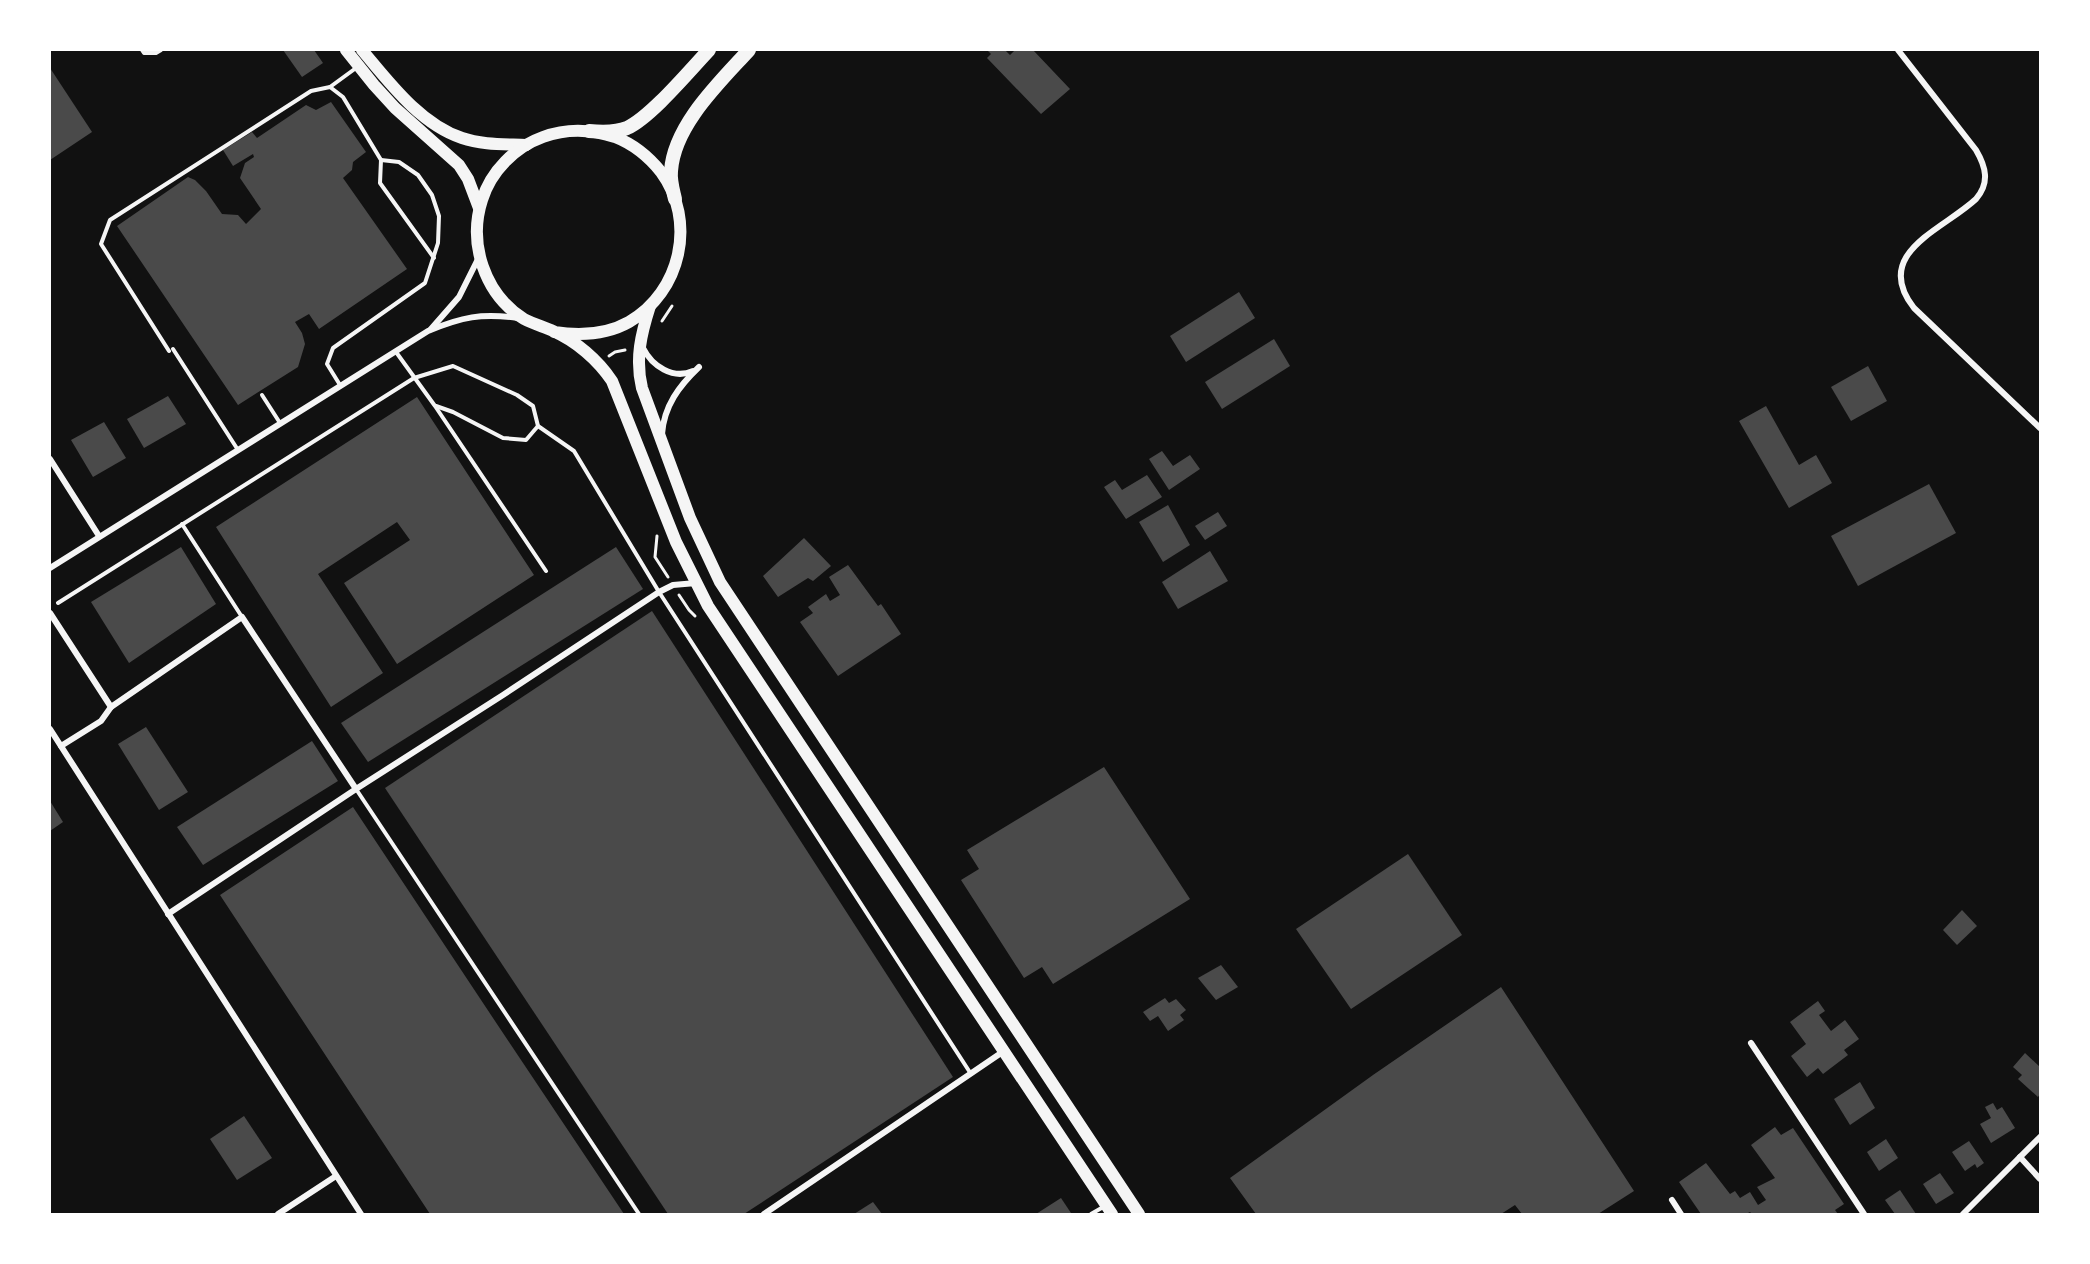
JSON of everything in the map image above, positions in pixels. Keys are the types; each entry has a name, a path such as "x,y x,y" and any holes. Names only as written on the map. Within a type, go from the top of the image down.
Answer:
{"highway":[{"path":"589,131 616,131 633,124 709,50"},
{"path":"675,199 671,171 680,139 702,104 749,50"}],"main road":[{"path":"346,50 395,108 459,165 468,179 479,208"},
{"path":"362,50 417,109 448,132 463,139 481,143 526,145"},
{"path":"554,332 585,334 600,332 628,322 650,305 670,279 680,251 680,221 675,199 665,178 645,155 619,139 589,131 576,130 550,134 526,145 505,162 497,172 483,195 479,208 477,240 479,256 491,285 500,298 524,318 572,342 599,365 612,381 676,542 718,621 1109,1210"},
{"path":"650,305 640,340 638,366 642,388 701,544 735,606 1139,1215"}],"street":[{"path":"1898,50 1976,150 1984,167 1986,180 1982,192 1973,202 1907,254 1900,268 1902,289 1914,308 2040,428"},
{"path":"428,332 459,297 479,256"},
{"path":"50,568 428,332 473,316 524,318"},
{"path":"640,340 650,360 662,369 683,374 699,367 675,393 665,412 662,435 666,455"},
{"path":"50,459 99,536"},
{"path":"168,914 659,592 673,585 696,583"},
{"path":"50,613 111,706"},
{"path":"61,746 101,721 111,706 242,617 356,789"},
{"path":"50,729 362,1215"},
{"path":"1751,1042 1864,1215"},
{"path":"764,1215 1004,1052"},
{"path":"1963,1215 2040,1137"},
{"path":"2020,1157 2040,1179"},
{"path":"278,1215 336,1176"},
{"path":"1671,1200 1681,1215"}],"lane":[{"path":"141,50 144,53 161,50"},
{"path":"238,450 101,244 110,220 311,91 330,87 359,66"},
{"path":"330,87 343,97 381,160 380,183 434,258"},
{"path":"340,385 327,364 333,348 425,283 438,243 439,216 432,195 418,175 399,162 381,160"},
{"path":"395,351 435,406 546,572"},
{"path":"58,603 414,378 453,366 517,395 533,406 538,426 574,451 659,592 971,1074"},
{"path":"261,395 280,423"},
{"path":"435,406 453,412 503,438 526,440 538,426"},
{"path":"182,524 242,617"},
{"path":"356,789 639,1215"},
{"path":"1091,1215 1109,1210"}],"path":[{"path":"662,322 672,306"},
{"path":"599,365 615,352 640,340"}],"building":[{"path":"283,50 314,50 323,63 302,77"},
{"path":"987,50 1005,50 1010,55 1015,50 1033,50 1070,89 1041,114 987,58 991,54"},
{"path":"50,68 92,132 50,160"},
{"path":"331,102 366,152 353,162 352,170 343,178 407,269 319,329 309,314 295,322 302,333 305,344 298,367 238,405 117,226 188,177 195,180 206,191 222,214 238,215 246,224 261,209 240,178 245,163 254,157 253,154 233,166 223,150 252,132 257,138 306,105 316,110"},
{"path":"1239,292 1255,318 1186,362 1170,336"},
{"path":"1274,339 1290,366 1222,409 1205,382"},
{"path":"1868,366 1887,401 1851,421 1831,387"},
{"path":"168,396 186,424 144,448 127,419"},
{"path":"417,397 534,575 397,664 344,583 410,540 397,522 318,574 383,673 331,707 216,527"},
{"path":"1766,406 1799,465 1816,455 1832,483 1789,508 1739,421"},
{"path":"104,422 126,458 93,477 71,440"},
{"path":"1162,451 1173,466 1190,455 1200,469 1169,490 1149,459"},
{"path":"1147,475 1162,497 1126,519 1104,487 1115,480 1122,490"},
{"path":"1929,484 1956,533 1858,586 1831,536"},
{"path":"1168,505 1190,545 1163,562 1139,522"},
{"path":"1218,512 1227,526 1205,540 1195,526"},
{"path":"804,538 831,566 813,581 808,578 778,597 763,576"},
{"path":"181,547 216,604 129,663 91,602"},
{"path":"616,547 643,589 368,762 341,723"},
{"path":"1210,551 1228,581 1178,609 1162,582"},
{"path":"848,565 878,606 881,604 901,634 838,676 800,622 813,613 808,607 826,594 830,601 840,595 829,577"},
{"path":"652,611 953,1077 744,1214 668,1214 385,788"},
{"path":"146,727 188,792 159,810 118,744"},
{"path":"312,741 338,781 203,865 177,827"},
{"path":"1104,767 1190,899 1053,984 1042,967 1024,978 961,880 979,869 967,850"},
{"path":"50,801 63,822 50,831"},
{"path":"353,807 624,1214 430,1214 220,895"},
{"path":"1408,854 1462,935 1351,1009 1296,929"},
{"path":"1962,910 1977,926 1957,945 1943,930"},
{"path":"1221,965 1238,987 1216,1000 1198,978"},
{"path":"1501,987 1634,1191 1598,1214 1522,1214 1515,1205 1501,1214 1256,1214 1230,1178 1373,1075"},
{"path":"1165,998 1169,1003 1176,999 1186,1010 1180,1015 1184,1020 1168,1031 1158,1016 1150,1021 1143,1012"},
{"path":"1818,1001 1825,1011 1819,1015 1831,1031 1845,1020 1859,1039 1844,1050 1848,1055 1823,1074 1818,1068 1807,1077 1791,1056 1806,1044 1790,1022"},
{"path":"2025,1053 2040,1067 2038,1097 2018,1079 2022,1075 2013,1067"},
{"path":"1860,1082 1875,1108 1850,1125 1834,1099"},
{"path":"1993,1103 1997,1110 2002,1107 2015,1128 1991,1143 1980,1124 1991,1118 1985,1107"},
{"path":"244,1116 272,1158 237,1180 210,1139"},
{"path":"1775,1127 1781,1135 1793,1128 1844,1204 1835,1210 1838,1214 1752,1214 1750,1212 1746,1214 1701,1214 1679,1182 1706,1163 1730,1194 1735,1191 1740,1198 1750,1192 1758,1205 1766,1200 1757,1187 1775,1178 1751,1145"},
{"path":"1886,1139 1898,1158 1879,1171 1867,1152"},
{"path":"1969,1141 1984,1163 1977,1168 1975,1164 1965,1171 1952,1152"},
{"path":"1940,1173 1954,1193 1936,1204 1923,1184"},
{"path":"1900,1190 1916,1214 1895,1214 1885,1200"},
{"path":"1061,1198 1071,1213 1036,1214"},
{"path":"873,1202 882,1214 854,1214"}]}
